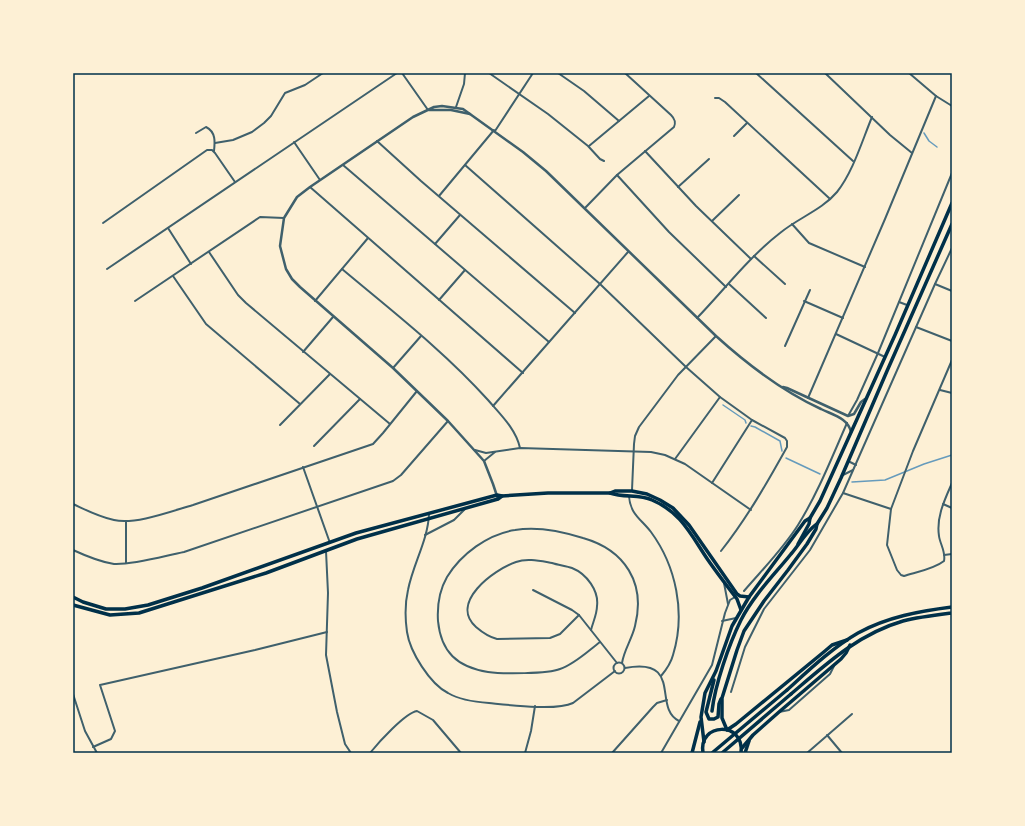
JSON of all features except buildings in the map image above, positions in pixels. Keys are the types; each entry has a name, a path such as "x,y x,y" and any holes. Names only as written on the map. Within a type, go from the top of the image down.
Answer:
{"main road":[{"path":"794,551 809,524 810,518 829,482 868,397 952,203"},
{"path":"810,518 805,522 749,597 736,618 726,640 716,671 706,712 710,719 718,717 718,704 722,698 744,631 764,600 804,549 827,508 843,475 952,224"},
{"path":"73,605 110,615 139,613 266,573 357,538 497,497 548,493 610,493 616,491 632,491 647,494 673,508 689,526 737,594 740,596 749,597"},
{"path":"610,493 616,495 643,496 665,507 680,518 735,597 741,610"},
{"path":"73,597 83,602 106,609 125,609 148,605 202,588 356,533 467,507 497,497"},
{"path":"712,711 715,692 741,620 752,603 812,527 817,524"},
{"path":"712,753 828,654 847,640 874,625 902,616 952,607"},
{"path":"724,752 831,659 850,645 895,624 916,618 952,613"},
{"path":"727,730 824,651 832,645 847,640"},
{"path":"742,752 753,735 834,665 846,653 850,645"},
{"path":"692,753 700,728 705,693 716,671"},
{"path":"722,698 722,718 727,730"},
{"path":"701,717 703,753"},
{"path":"699,753 707,736 719,729 727,730 736,735 741,743 742,752"},
{"path":"742,752 753,735"}],"street":[{"path":"215,143 233,140 252,132 264,124 271,116 285,93 305,86 323,73"},
{"path":"107,269 397,73"},
{"path":"402,73 428,110"},
{"path":"456,107 464,84 465,73"},
{"path":"489,73 548,114 588,146 600,159 604,161"},
{"path":"439,196 495,131 534,73"},
{"path":"558,73 584,91 619,121"},
{"path":"585,208 617,175 674,127 675,121 671,115 625,73"},
{"path":"756,73 853,161"},
{"path":"825,73 890,135 912,153"},
{"path":"909,73 936,96 952,106"},
{"path":"588,146 649,96"},
{"path":"808,398 865,267 936,96"},
{"path":"715,98 719,98 725,102 829,199"},
{"path":"497,497 484,461 475,450 418,391 296,283 286,269 280,246 284,218 297,197 413,117 434,107 456,107 468,112 523,152 546,171 585,208 628,252 742,360 786,391 841,418 847,422 852,432"},
{"path":"428,110 451,110 470,114"},
{"path":"697,318 751,258 780,233 822,205 836,192 844,182 872,117"},
{"path":"734,136 747,123"},
{"path":"196,133 208,128 215,135 214,151 235,182"},
{"path":"377,141 460,215 575,312"},
{"path":"294,142 320,180"},
{"path":"103,223 205,151 214,151"},
{"path":"645,151 678,187 751,258"},
{"path":"678,187 709,159"},
{"path":"343,165 549,342"},
{"path":"465,165 600,284 686,367 720,397 752,420 785,438 787,441 787,447 751,510 721,551"},
{"path":"848,416 857,400 878,353 952,173"},
{"path":"617,175 669,232 726,287"},
{"path":"310,187 523,373"},
{"path":"712,221 739,195"},
{"path":"435,244 460,215"},
{"path":"135,301 260,217 284,218"},
{"path":"792,224 808,243 865,267"},
{"path":"168,228 191,264"},
{"path":"315,301 368,238"},
{"path":"731,692 745,647 764,609 810,550 843,493 952,248"},
{"path":"209,252 238,295 303,352 390,424"},
{"path":"493,406 628,252"},
{"path":"754,256 785,284"},
{"path":"342,269 460,370 516,434 520,448"},
{"path":"439,300 465,270"},
{"path":"173,276 206,324 300,404"},
{"path":"729,284 766,318"},
{"path":"935,284 952,291"},
{"path":"785,346 810,290"},
{"path":"804,302 843,318"},
{"path":"899,302 908,306"},
{"path":"303,352 333,317"},
{"path":"916,327 952,341"},
{"path":"836,334 885,357"},
{"path":"393,368 422,336"},
{"path":"632,491 635,436 639,427 686,367 716,336"},
{"path":"952,360 906,468 891,509 887,545 899,574 904,576 944,561 939,528 943,504 952,483"},
{"path":"280,425 330,374"},
{"path":"782,387 848,416 854,414 861,402 868,397"},
{"path":"939,390 952,393"},
{"path":"73,504 105,518 118,521 126,521 164,514 193,505 373,444 418,391"},
{"path":"675,459 720,397"},
{"path":"314,446 360,400"},
{"path":"712,483 752,420"},
{"path":"73,550 100,561 113,564 184,552 393,481 399,478 448,421"},
{"path":"744,591 790,537 798,525 822,479 847,422"},
{"path":"475,450 486,453 520,448 651,452 675,459 684,464 751,510"},
{"path":"484,461 496,451"},
{"path":"848,461 856,465"},
{"path":"303,467 330,543"},
{"path":"843,475 854,470"},
{"path":"843,493 891,509"},
{"path":"628,495 630,508 651,532 664,554 676,588 678,602 677,632 673,655 661,676"},
{"path":"943,504 952,508"},
{"path":"425,535 454,520 467,507"},
{"path":"429,516 425,535 408,589 405,611 407,633 419,663 428,677 439,688 448,694 461,699 476,702 535,706 566,706 573,704 615,671"},
{"path":"126,521 126,563"},
{"path":"600,642 567,666 555,671 490,672 473,669 454,658 445,647 441,638 437,607 447,578 463,557 486,540 514,530 538,528 562,531 592,540 606,546 626,565 636,588 638,609 636,623 622,663"},
{"path":"326,550 328,593 326,649 327,665 344,741 351,753"},
{"path":"944,555 952,554"},
{"path":"579,615 560,634 550,638 497,639 489,637 473,625 468,618 467,612 469,602 479,586 486,579 516,562 536,560 573,568 584,576 590,583 594,589 598,604 591,630"},
{"path":"724,581 728,606"},
{"path":"533,590 579,615 617,663"},
{"path":"660,753 712,665 722,621 730,600 735,597"},
{"path":"722,621 736,618"},
{"path":"93,747 111,739 114,736 115,731 100,684 255,650 327,632"},
{"path":"615,671 614,666 617,663"},
{"path":"617,663 622,663"},
{"path":"622,663 625,668"},
{"path":"615,671 621,673 625,668 642,666 647,667 661,676 664,682 671,715 680,721"},
{"path":"73,694 85,731 97,753"},
{"path":"612,753 653,707 667,700"},
{"path":"525,753 531,732 535,706"},
{"path":"370,753 382,737 417,711 433,720 461,753"},
{"path":"807,753 852,714"},
{"path":"827,735 842,753"}],"waterway":[{"path":"924,133 929,141 937,147"},
{"path":"723,405 745,420 746,423"},
{"path":"751,426 780,441 782,451"},
{"path":"852,482 885,480 924,464 952,455"},
{"path":"786,458 820,474"}]}
